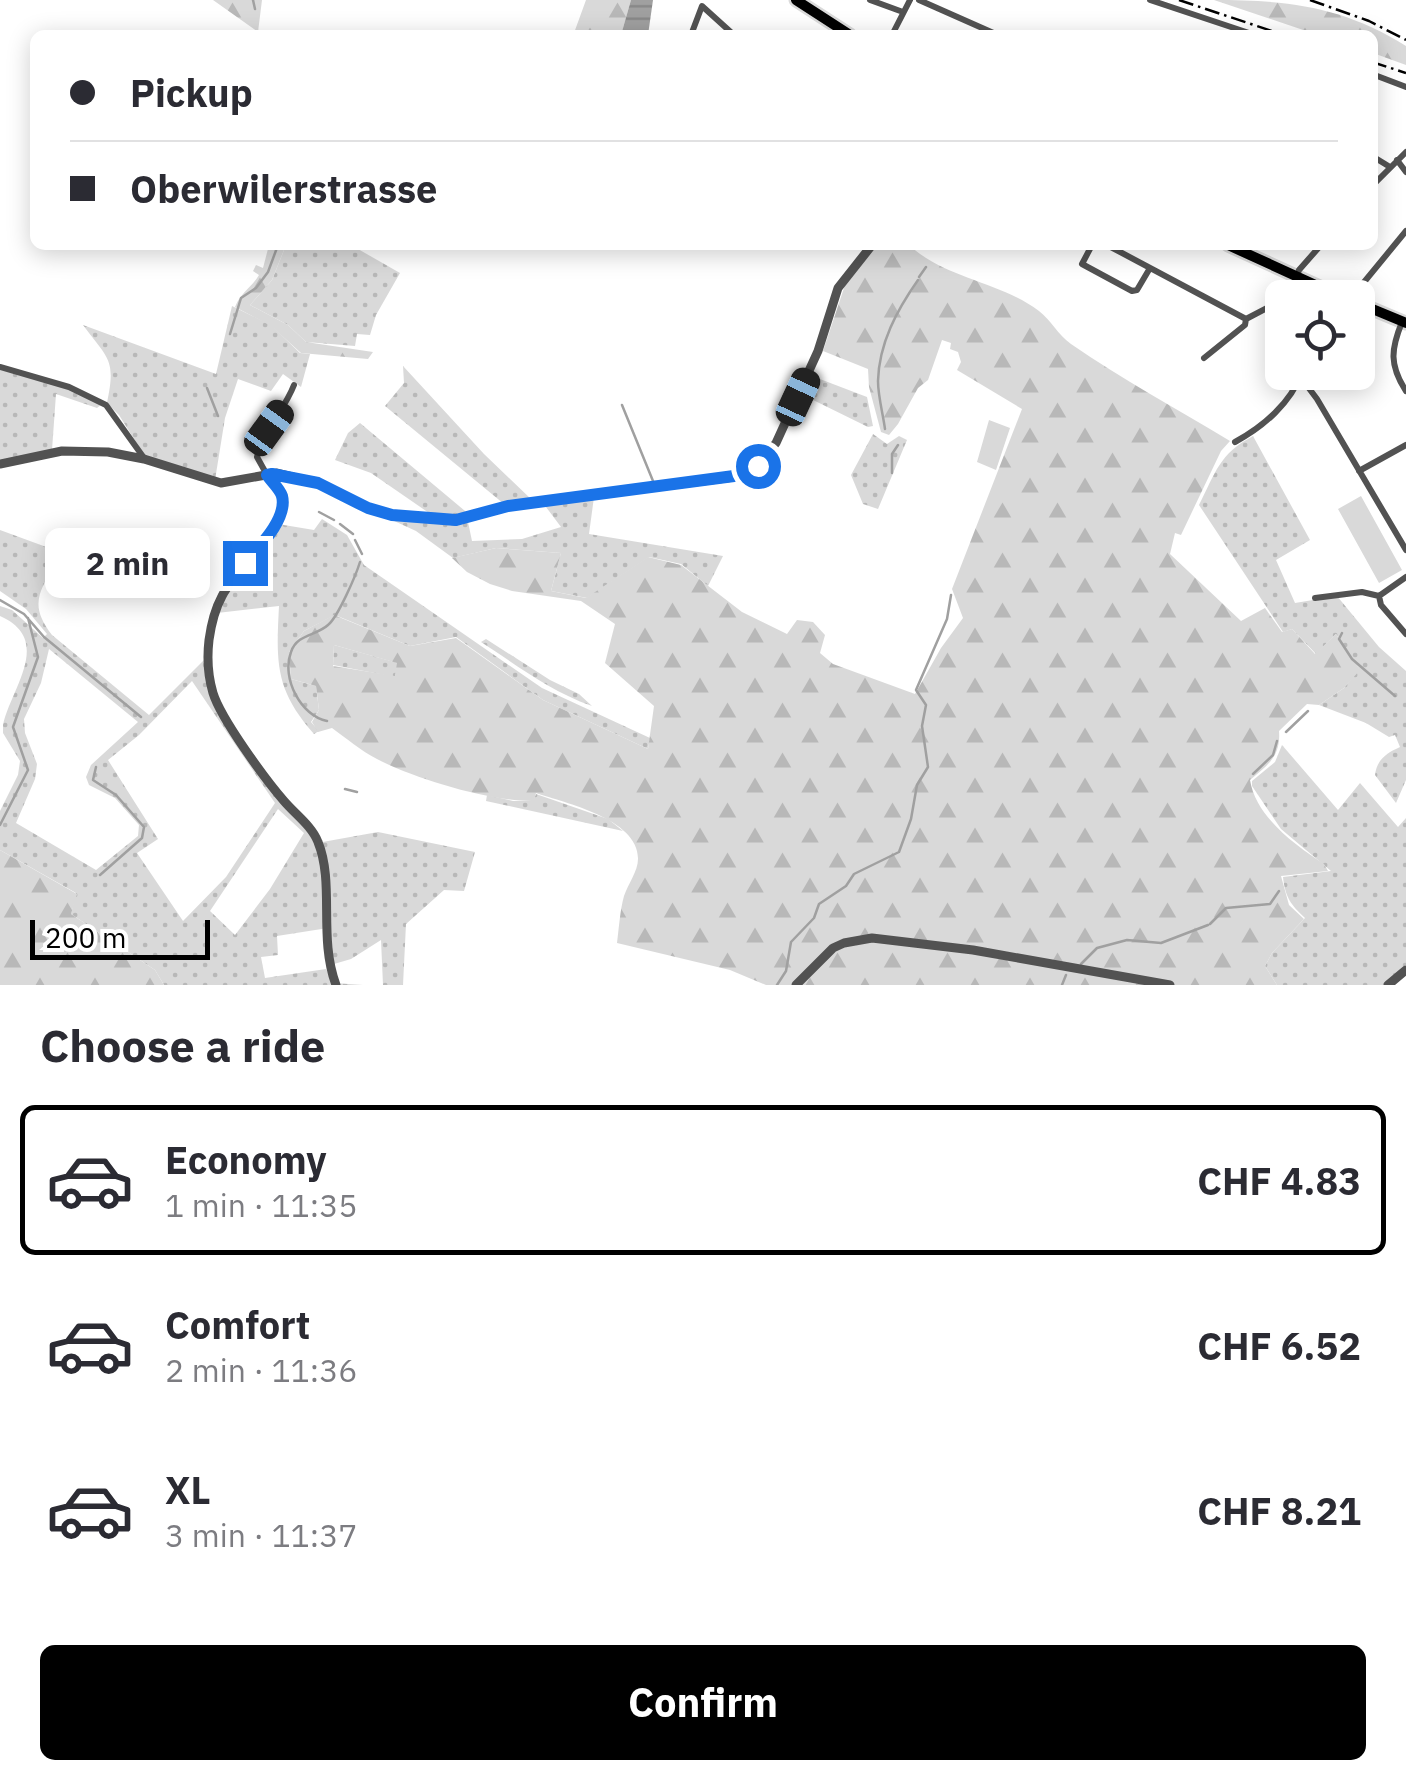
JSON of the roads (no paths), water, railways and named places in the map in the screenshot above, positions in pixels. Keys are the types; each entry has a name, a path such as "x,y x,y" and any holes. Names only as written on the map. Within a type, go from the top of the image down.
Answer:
{"main road":[{"path":"796,0 842,30"},
{"path":"1239,250 1303,280"},
{"path":"1375,310 1404,322"}],"street":[{"path":"870,0 904,12"},
{"path":"895,30 910,0"},
{"path":"919,0 987,30"},
{"path":"1150,0 1240,30"},
{"path":"693,30 702,6 728,30"},
{"path":"1378,76 1406,87"},
{"path":"1378,180 1406,152"},
{"path":"1378,160 1390,167"},
{"path":"1397,160 1406,172"},
{"path":"1360,280 1406,230"},
{"path":"0,464 76,450 144,459 215,482 229,483 276,473 318,483 368,508 392,515 470,519 508,506 744,474 766,458 818,351 838,288 868,250"},
{"path":"1089,250 1082,264 1132,291 1138,290 1150,268"},
{"path":"1116,250 1246,319"},
{"path":"1298,278 1301,268 1317,250"},
{"path":"1204,358 1244,325 1246,319 1265,309"},
{"path":"1404,322 1392,356 1406,390"},
{"path":"0,367 44,378 96,398 116,415 144,459"},
{"path":"294,385 261,441 258,457 281,493 282,504 269,534 239,570 218,604 209,638 210,680 214,696 276,792 317,838 324,873 326,950 336,985"},
{"path":"1235,442 1263,426 1290,390"},
{"path":"1311,390 1406,550"},
{"path":"1359,471 1406,445"},
{"path":"1314,598 1362,592 1379,596 1406,577"},
{"path":"1379,596 1380,605 1406,634"},
{"path":"796,985 833,948 859,938 921,942 1170,985"},
{"path":"1396,983 1406,970"}],"waterway":[{"path":"253,0 255,9"},
{"path":"230,334 241,298 256,288 268,272 276,250"},
{"path":"919,277 926,267"},
{"path":"885,429 878,387 882,353 896,315 918,280"},
{"path":"207,388 218,416"},
{"path":"622,405 653,481"},
{"path":"892,473 892,454 898,445"},
{"path":"319,512 334,520"},
{"path":"340,524 353,534"},
{"path":"355,540 362,554"},
{"path":"327,721 309,712 296,694 289,673 291,652 302,638 332,621 360,562"},
{"path":"777,985 786,971 791,942 814,918 819,904 846,886 854,874 899,852 911,819 917,785 928,767 922,726 926,705 916,690 947,619 951,595"},
{"path":"0,600 24,614 44,637 141,717"},
{"path":"0,825 28,770 13,727 38,657 28,618"},
{"path":"1342,633 1339,639 1352,659 1395,696"},
{"path":"1286,732 1308,711"},
{"path":"1253,774 1273,755 1277,741"},
{"path":"96,767 93,780 116,795 144,827 142,838 100,875"},
{"path":"345,789 357,792"},
{"path":"1210,924 1226,908 1270,904 1279,891"},
{"path":"1081,964 1097,948 1127,940 1161,943 1208,925"},
{"path":"1062,985 1066,975"}],"railway":[{"path":"1179,0 1269,30"},
{"path":"1310,0 1369,21 1406,40"},
{"path":"1378,64 1406,73"}]}
